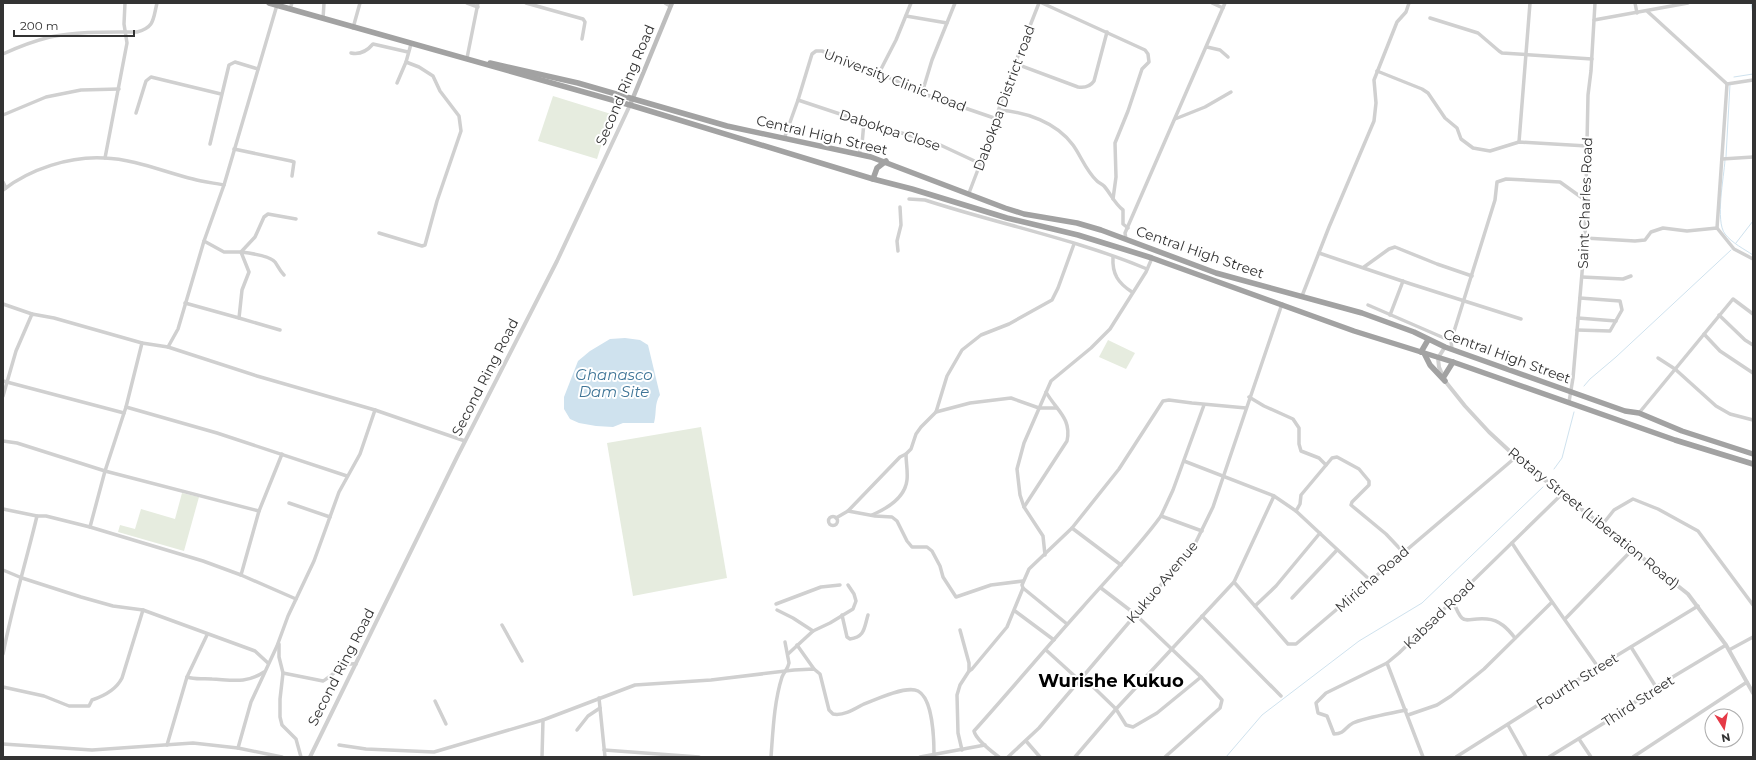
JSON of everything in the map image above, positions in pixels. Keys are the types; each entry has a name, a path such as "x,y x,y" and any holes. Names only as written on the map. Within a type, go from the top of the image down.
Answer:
{"highway":[{"path":"269,3 291,6 323,19 353,28 480,62"},
{"name":"Central High Street","path":"480,62 499,64 547,75 727,126 886,161 1005,208 1024,214 1072,221 1126,239 1216,273 1362,313 1414,332 1445,347 1625,411 1639,413 1682,431 1753,454"},
{"name":"Central High Street","path":"480,62 528,78 630,105 873,179 912,189 1007,218 1065,232 1152,258 1354,331 1453,362 1675,440 1753,464"},
{"path":"873,179 877,168 886,161"},
{"path":"1065,232 1072,221"},
{"path":"1428,340 1422,353 1430,365 1444,380 1453,362"}],"main road":[{"name":"Second Ring Road","path":"630,105 671,4"}],"street":[{"path":"105,158 127,43 125,32 125,3"},
{"path":"3,54 37,40 51,37 71,34 137,32 149,28 157,3"},
{"path":"323,19 324,3"},
{"path":"353,28 360,3"},
{"path":"467,3 478,5 467,58"},
{"path":"526,3 583,19 585,22 582,39"},
{"path":"665,3 671,4"},
{"path":"879,73 912,3"},
{"path":"922,93 932,60 955,3"},
{"path":"1040,3 1145,50 1149,58 1149,62 1142,69 1128,111 1115,143 1116,177 1113,199"},
{"name":"Dabokpa District road","path":"969,193 1040,3"},
{"path":"1212,3 1223,8"},
{"path":"1126,239 1125,233 1225,3"},
{"path":"1302,296 1374,121 1376,108 1374,80 1399,18 1406,12 1409,3"},
{"path":"1519,142 1530,3"},
{"name":"Saint Charles Road","path":"1569,402 1585,238 1588,95 1592,59 1595,3"},
{"path":"1635,3 1637,13"},
{"path":"1594,20 1687,3"},
{"path":"168,347 178,330 204,241 224,185 277,5"},
{"path":"1647,11 1728,84"},
{"path":"906,16 947,23"},
{"path":"1430,18 1478,33 1499,51 1592,59"},
{"path":"1016,64 1078,87 1088,87 1094,81 1107,32"},
{"path":"351,53 360,53 369,49 373,44 408,52"},
{"path":"397,83 406,62 411,44"},
{"path":"1207,47 1225,53 1228,57"},
{"name":"University Clinic Road","path":"784,139 812,54 816,51 822,51 879,73 922,93 997,119"},
{"path":"210,144 221,94 230,64 232,62 258,69"},
{"path":"379,233 422,246 425,245 437,200 461,131 460,116 440,91 433,76 419,67 406,62"},
{"path":"1377,71 1422,89 1428,93 1445,118 1456,128 1461,139 1472,148 1490,151 1519,142 1587,146"},
{"path":"136,113 146,81 151,78 221,94"},
{"path":"1728,84 1753,80"},
{"path":"1728,84 1717,228 1734,249 1753,259"},
{"path":"3,115 46,97 81,90 119,89"},
{"path":"1175,119 1205,107 1231,92"},
{"name":"Dabokpa Close","path":"798,100 864,122 936,143 981,164"},
{"name":"Second Ring Road","path":"310,757 465,441 557,261 630,105"},
{"path":"999,110 1022,113 1058,130 1072,144 1091,174 1097,181 1104,185 1117,206 1123,210 1123,224 1128,228"},
{"path":"859,154 862,144 864,122"},
{"path":"234,149 294,162 295,165 292,176"},
{"path":"1722,159 1753,157"},
{"path":"3,182 5,189 40,169 81,159 105,158 136,163 194,180 224,185"},
{"path":"1452,349 1452,341 1487,227 1488,216 1495,200 1496,184 1499,180 1560,182 1585,200"},
{"path":"909,200 924,200 1090,248 1148,269"},
{"path":"898,251 897,241 901,225 900,207"},
{"path":"241,252 255,237 264,217 268,214 296,219"},
{"path":"1585,238 1635,241 1645,240 1651,232 1663,228 1687,231 1717,228"},
{"path":"1090,248 1093,240"},
{"path":"204,241 224,252 241,252 269,258 275,261 278,269 284,274"},
{"path":"836,518 848,511 900,457 911,449 916,434 936,412 947,376 962,350 982,335 1015,321 1052,300 1074,244"},
{"path":"1364,267 1389,249 1395,247 1472,276"},
{"path":"239,318 242,290 249,272 241,252"},
{"path":"1319,252 1465,302 1521,318"},
{"path":"1113,257 1116,278 1123,286 1132,292"},
{"path":"1045,555 1043,536 1024,507 1020,495 1017,469 1020,456 1051,381 1091,348 1110,329 1132,292 1148,269 1152,258"},
{"path":"1582,276 1623,279 1631,276"},
{"path":"1390,315 1403,281"},
{"path":"1577,330 1610,331 1622,312 1620,301 1580,298"},
{"path":"1639,413 1719,314 1734,299 1753,314"},
{"path":"185,303 280,330"},
{"path":"3,304 32,314 54,318 142,343 168,347 256,376 374,410 465,441"},
{"name":"Kukuo Avenue","path":"1008,757 1039,728 1194,546 1213,507 1249,397 1282,304"},
{"path":"1368,305 1452,341"},
{"path":"3,396 5,381 32,314"},
{"path":"1719,314 1745,340 1753,345"},
{"path":"1578,318 1616,321"},
{"path":"1704,334 1720,351 1753,373"},
{"path":"90,527 105,471 126,407 142,343"},
{"path":"1438,358 1445,347"},
{"name":"Rotary Street (Liberation Road)","path":"1438,358 1439,367 1444,380 1489,432 1516,457 1681,588 1698,606 1726,645 1753,693"},
{"path":"1658,358 1675,369 1716,406 1730,414 1753,420"},
{"path":"5,381 124,413"},
{"path":"1024,507 1067,441 1069,431 1065,418 1046,392"},
{"path":"1249,397 1264,406 1293,419 1299,428 1299,444 1301,451 1310,456 1319,458 1326,465"},
{"path":"936,412 970,403 1011,398 1039,408 1058,408"},
{"path":"962,750 958,732 957,695 960,685 969,671 1007,627 1015,611 1023,588 1023,581 1029,569 1072,528 1119,469 1163,401 1169,400 1246,408"},
{"path":"999,757 975,735 974,731 1046,650 1067,624 1101,588 1161,516 1166,507 1204,404"},
{"path":"126,407 217,433 347,476"},
{"path":"238,748 251,702 314,561 339,492 360,454 374,410"},
{"path":"3,441 26,445 105,471 259,511"},
{"path":"241,575 259,511 282,454"},
{"path":"871,515 889,506 902,492 907,481 906,454"},
{"path":"1296,511 1300,504 1301,495 1332,458 1337,457 1359,469 1368,478 1369,485 1352,502 1351,505 1386,534 1403,552"},
{"name":"Miricha Road","path":"1234,582 1288,644 1293,645 1371,581 1403,552 1516,457"},
{"path":"1184,460 1274,496 1296,511 1371,581"},
{"name":"Kabsad Road","path":"1406,710 1353,723 1346,730 1338,734 1334,734 1327,716 1318,713 1316,703 1326,693 1387,663 1399,653 1562,492"},
{"path":"1075,757 1171,648 1234,582 1274,496"},
{"path":"1602,525 1614,510 1633,499 1694,528 1712,548 1753,605"},
{"path":"290,503 330,517"},
{"path":"3,509 37,516 46,516 90,527 189,556 241,575 296,599"},
{"path":"848,511 892,517 898,522 907,541 912,547 927,548 932,552 956,597 991,585 1023,581"},
{"path":"3,654 12,608 22,578 37,516"},
{"path":"1161,516 1202,531"},
{"path":"1072,528 1121,565"},
{"path":"1255,606 1276,586 1320,533"},
{"path":"1512,543 1551,603 1565,619 1598,667"},
{"path":"1292,598 1337,550"},
{"path":"1565,619 1632,550"},
{"path":"3,570 22,578 113,606 143,610 207,635 255,651 268,663"},
{"path":"776,604 821,587 840,585"},
{"path":"788,654 813,631 853,609 856,601 854,594 848,585"},
{"path":"1023,588 1067,624"},
{"path":"1101,588 1135,614 1201,677 1222,700 1220,708 1165,757"},
{"path":"1453,601 1458,615 1466,620 1492,620 1505,627 1515,638"},
{"path":"1408,715 1437,705 1451,696 1484,669 1551,603"},
{"name":"Fourth Street","path":"1456,757 1698,606"},
{"path":"3,687 44,696 69,706 89,706 92,700 102,697 118,687 143,610"},
{"path":"777,610 813,631"},
{"path":"1015,611 1054,640"},
{"path":"842,615 847,637 850,639 858,638 861,635 868,615"},
{"path":"1202,616 1281,696"},
{"path":"502,626 522,661"},
{"path":"960,630 961,638 968,658 969,671"},
{"path":"167,745 187,677 207,635"},
{"path":"1729,650 1753,637"},
{"path":"279,639 279,657 283,673 280,699 281,722 296,739 301,757"},
{"path":"772,757 775,711 782,678 789,664 785,642"},
{"name":"Third Street","path":"1549,757 1726,645"},
{"path":"797,646 814,669 820,674 829,710 833,714 843,714 878,698 905,690 917,690 921,693 926,701 932,723 934,755"},
{"path":"1632,647 1656,688"},
{"path":"1046,650 1116,709 1126,725 1133,727 1157,713 1201,677"},
{"path":"283,673 323,681 348,663 356,664"},
{"path":"1387,663 1424,757"},
{"path":"339,745 403,752 425,753 443,751 543,720 636,685 711,680 814,669"},
{"path":"187,677 193,679 212,679 230,682 252,678 265,671"},
{"path":"1634,757 1747,682"},
{"path":"599,698 605,757"},
{"path":"435,701 446,724"},
{"path":"577,730 588,716 600,708"},
{"path":"542,757 543,720"},
{"path":"1508,725 1526,757"},
{"path":"1579,739 1591,757"},
{"path":"1026,741 1040,757"},
{"path":"3,744 92,750 193,743 238,748 282,757"},
{"path":"920,757 985,745"},
{"path":"604,750 699,757"},
{"path":"443,751 444,757"},
{"path":"954,757 956,751"}],"shaded area":[{"path":"553,96 611,114 597,159 538,141"},
{"path":"1108,340 1135,353 1126,369 1099,357"},
{"path":"701,427 727,578 633,596 607,443"},
{"path":"182,493 199,497 184,551 118,532 120,525 135,529 141,509 175,519"}],"water":[{"name":"Ghanasco Dam Site","path":"625,338 640,340 648,345 660,395 656,405 654,423 623,423 613,427 579,423 570,419 564,409 564,397 578,361 590,351 610,339"}],"waterway":[{"path":"1751,3 1753,14"},
{"path":"1734,77 1753,74"},
{"path":"1726,157 1730,84"},
{"path":"1725,160 1720,209 1722,228 1731,240 1753,255"},
{"path":"1736,243 1753,221"},
{"path":"1584,386 1731,250"},
{"path":"1554,469 1562,458 1574,412"},
{"path":"1226,757 1262,715 1359,641 1422,603 1543,487"}],"district":[{"name":"Wurishe Kukuo","path":"1111,681"}]}
